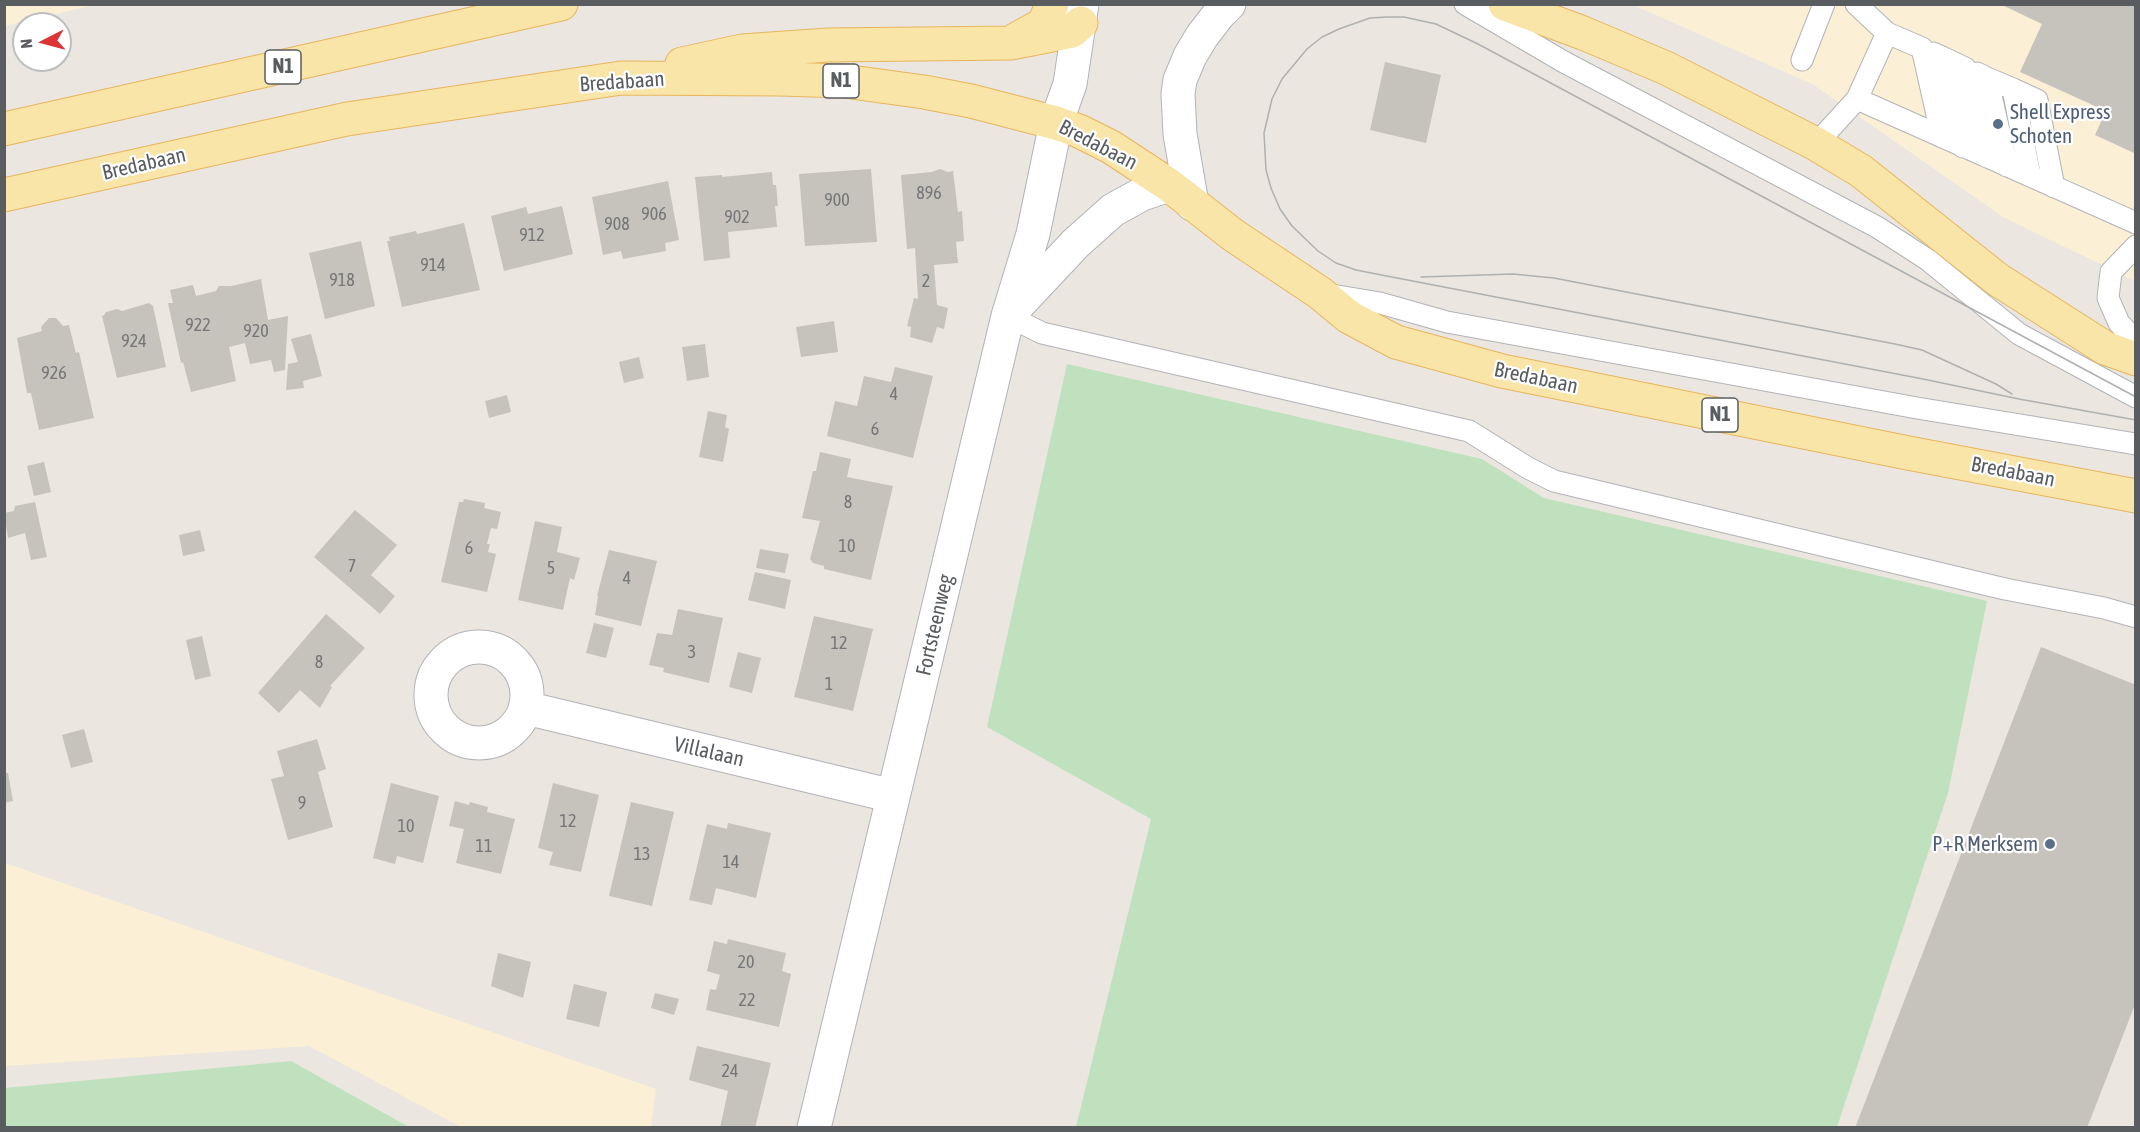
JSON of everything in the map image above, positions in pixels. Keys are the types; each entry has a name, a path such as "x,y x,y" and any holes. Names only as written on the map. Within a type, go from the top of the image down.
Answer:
{"main road":[{"name":"N1","path":"4,129 561,4"},
{"path":"1011,43 1044,24 1052,4"},
{"path":"1505,4 1583,33 1666,68 1816,144 1861,171 1998,279 2105,348 2136,359"},
{"path":"621,78 742,51 828,45 1011,43 1072,31 1081,14"},
{"name":"Bredabaan","path":"4,195 347,119 621,78 844,81 936,94 1056,123 1079,131 1111,147 1180,194 1233,235 1320,292 1350,317 1396,342 1502,371 2136,496"}],"street":[{"path":"1008,316 1076,243 1113,210 1142,194 1180,194 1178,94 1180,80 1202,36 1229,4"},
{"name":"Fortsteenweg","path":"814,1128 1008,316 1033,234 1056,123 1070,84 1081,14"},
{"name":"Villalaan","path":"526,708 893,796"}],"lane":[{"path":"1465,4 1564,62 1877,227 1928,260 2019,334 2136,397"},
{"path":"1802,60 1824,4"},
{"path":"1856,4 1887,33 2037,100 2054,187"},
{"path":"1816,144 1857,99 1887,33"},
{"path":"1922,48 1942,137"},
{"path":"1942,57 1964,147"},
{"path":"1965,68 1987,157"},
{"path":"1988,78 2007,166"},
{"path":"2013,89 2030,176"},
{"path":"1857,99 2136,223"},
{"path":"2136,246 2111,272 2108,298 2119,323 2136,341"},
{"path":"1320,292 1380,303 1447,322 1917,408 2136,444"},
{"path":"1008,316 1042,333 1469,431 1528,468 1554,481 1994,586 2104,608 2136,617"}],"shaded area":[{"path":"5,4 94,4 64,12 12,12 12,24 5,26"},
{"path":"1633,5 2135,5 2135,281 2003,217 1814,85"},
{"path":"5,863 656,1089 651,1127 461,1127 309,1046 5,1066"}],"green space":[{"path":"1067,364 1482,459 1544,498 1987,601 1948,793 1837,1127 1076,1127 1151,819 987,727"},
{"path":"291,1061 409,1127 5,1127 5,1088"}],"building":[{"path":"2000,4 2136,4 2136,149 2134,153 2095,135 2106,111 2020,72 2042,24"},
{"path":"1385,62 1441,75 1426,143 1370,130"},
{"path":"871,169 877,242 805,246 799,174"},
{"path":"940,169 953,171 958,212 962,211 964,241 956,242 958,263 934,265 937,305 948,308 944,329 937,327 932,343 910,337 911,327 907,326 914,298 918,299 915,248 907,249 901,175"},
{"path":"772,172 778,206 775,206 777,227 728,232 730,258 704,261 695,177"},
{"path":"668,181 679,240 665,243 666,251 623,259 621,251 603,255 592,197"},
{"path":"562,206 573,254 504,271 491,216 526,207 528,214"},
{"path":"464,223 480,290 402,307 387,241 390,241 389,237 416,231 417,234"},
{"path":"361,241 375,306 325,319 309,253"},
{"path":"261,279 268,320 288,316 285,370 274,372 271,360 250,364 245,343 229,347 236,381 191,392 183,362 181,363 168,303 173,303 170,290 193,285 196,296 216,291 219,286 232,286"},
{"path":"149,303 153,306 166,367 117,378 102,316 106,312 117,309 122,311"},
{"path":"49,318 56,318 63,326 69,325 76,353 79,352 94,418 39,430 31,393 27,393 17,338 42,331 41,327"},
{"path":"834,321 838,352 801,357 796,327"},
{"path":"311,334 322,376 303,381 304,388 286,390 288,364 298,362 291,339"},
{"path":"705,344 709,377 687,381 682,347"},
{"path":"639,357 644,378 624,383 619,362"},
{"path":"895,367 933,376 913,458 827,436 835,401 857,406 864,376 891,382"},
{"path":"507,395 511,412 489,418 485,401"},
{"path":"708,411 727,415 725,427 729,429 723,462 699,457"},
{"path":"820,452 851,459 847,477 893,486 871,580 824,569 824,566 813,563 810,559 820,521 802,518"},
{"path":"44,462 51,492 34,496 27,466"},
{"path":"464,499 485,503 484,508 501,512 497,529 491,528 487,544 490,544 488,552 496,554 487,592 441,582 459,502 463,502"},
{"path":"35,502 47,557 31,560 25,533 8,538 4,513 14,511 15,506"},
{"path":"355,510 397,545 371,575 395,596 380,614 314,557"},
{"path":"535,521 562,527 557,552 580,558 574,580 570,578 563,610 518,600"},
{"path":"200,530 205,551 183,556 179,535"},
{"path":"760,549 789,554 785,573 756,568"},
{"path":"609,550 657,561 641,626 595,615 597,596"},
{"path":"755,572 791,580 785,609 748,600"},
{"path":"678,609 723,618 709,683 663,672 664,668 649,665 657,633 672,635"},
{"path":"326,614 365,648 330,686 332,687 320,708 300,690 279,713 258,693"},
{"path":"814,616 873,629 853,711 794,697"},
{"path":"594,623 614,628 606,658 586,653"},
{"path":"202,636 211,676 195,680 186,640"},
{"name":"P+R Merksem","path":"2041,647 2136,685 2136,1002 2087,1128 1855,1128"},
{"path":"738,652 761,658 752,693 729,687"},
{"path":"84,729 93,762 71,768 62,735"},
{"path":"317,739 326,769 318,772 333,827 288,840 271,779 284,776 277,751"},
{"path":"4,773 8,773 13,801 4,803"},
{"path":"391,783 439,796 423,863 397,856 395,864 373,858"},
{"path":"553,783 599,795 581,872 549,865 553,852 538,848"},
{"path":"455,801 488,807 487,812 515,819 501,874 456,863 464,829 449,826"},
{"path":"631,802 674,812 652,906 609,896"},
{"path":"728,823 771,833 756,898 716,888 712,905 689,900 707,824 727,829"},
{"path":"728,939 786,953 782,971 791,974 779,1027 706,1010 710,989 716,990 720,975 707,971 714,941 727,944"},
{"path":"498,953 531,962 523,998 491,986"},
{"path":"574,984 607,992 599,1027 566,1019"},
{"path":"655,993 679,999 674,1015 651,1008"},
{"path":"697,1046 771,1063 755,1128 720,1128 728,1091 689,1080"}],"tram line":[{"path":"2136,397 1478,44 1436,24 1404,17 1387,17 1370,18 1339,29 1322,37 1307,49 1282,79 1272,99 1264,133 1266,170 1271,188 1280,209 1292,226 1318,251 1336,263 1356,270 2136,420"},
{"path":"1421,277 1513,274 1554,278 1895,344 1922,350 1996,384 2012,394"}],"place":[{"name":"Shell Express Schoten","path":"1998,124"},
{"name":"P+R Merksem","path":"2050,844"}]}
